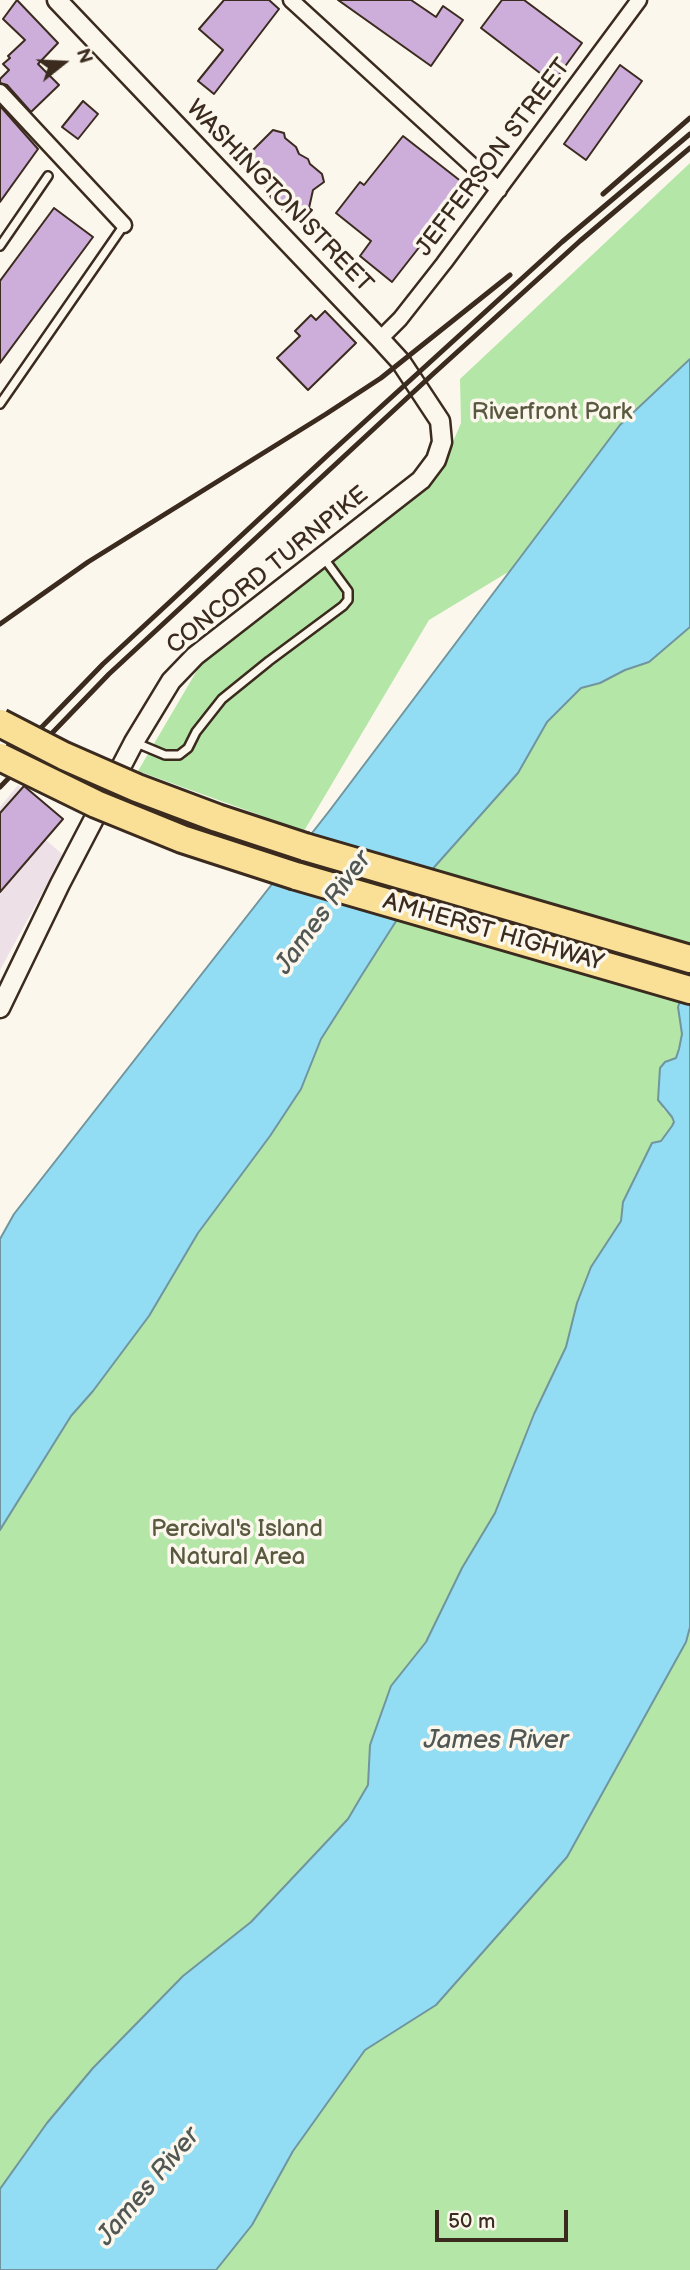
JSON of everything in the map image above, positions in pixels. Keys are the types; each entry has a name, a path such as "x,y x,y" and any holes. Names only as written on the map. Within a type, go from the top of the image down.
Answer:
{"highway":[{"name":"AMHERST HIGHWAY","path":"0,723 64,756 137,788 217,818 305,847 690,959"},
{"name":"AMHERST HIGHWAY","path":"0,757 96,804 182,839 296,876 690,990"}],"street":[{"name":"WASHINGTON STREET","path":"57,0 380,339 425,396 440,421 442,442"},
{"path":"291,0 499,190"},
{"name":"JEFFERSON STREET","path":"380,339 430,282 639,0"},
{"path":"0,92 124,225"},
{"name":"CONCORD TURNPIKE","path":"0,1008 60,884 134,742 171,681 195,656 421,480 436,460 442,442"}],"lane":[{"path":"0,245 48,176"},
{"path":"0,404 124,225"},
{"path":"134,742 165,755 179,755 188,748 222,699 269,660 343,606 348,600 348,592 323,556"}],"shaded area":[{"path":"18,785 59,820 45,839 63,855 0,970 0,807"}],"green space":[{"name":"Riverfront Park","path":"690,163 690,385 566,537 429,620 304,831 138,771 199,667 441,470 461,423 460,379"},
{"name":"Percival's Island Natural Area","path":"690,627 690,972 678,1007 682,1034 677,1058 660,1068 663,1109 674,1122 623,1202 621,1221 591,1267 577,1304 566,1347 533,1414 495,1513 462,1568 426,1642 391,1686 370,1745 368,1785 348,1819 251,1922 183,1976 93,2068 47,2123 0,2189 0,1530 71,1416 149,1316 198,1233 270,1136 301,1089 321,1039 421,882 518,773 547,722 581,688 600,683 625,670 649,662"},
{"path":"690,1627 690,2270 216,2270 252,2225 293,2152 365,2050 436,2005 567,1857 686,1642"}],"water":[{"name":"James River","path":"690,359 690,627 649,662 625,670 600,683 581,688 547,722 518,773 421,882 321,1039 301,1089 270,1136 198,1233 149,1316 71,1416 0,1530 0,1239 14,1214 330,810 620,425"},
{"name":"James River","path":"690,972 690,1627 686,1642 567,1857 436,2005 365,2050 293,2151 252,2225 216,2270 0,2270 0,2189 47,2123 93,2068 183,1976 251,1922 348,1819 368,1785 370,1745 391,1686 426,1642 462,1568 495,1513 534,1414 566,1347 577,1303 591,1267 621,1221 623,1202 652,1143 661,1141 674,1122 658,1100 660,1068 665,1062 676,1058 679,1049 682,1034 678,1007"}],"building":[{"path":"17,0 58,43 38,64 59,85 31,112 7,85 0,83 0,79 9,70 3,64 25,40 3,19"},
{"path":"224,0 269,0 279,9 214,94 198,81 223,50 199,29"},
{"path":"338,0 411,0 436,17 443,6 463,20 431,66"},
{"path":"502,0 524,0 582,43 553,83 481,28"},
{"path":"620,65 642,81 586,160 564,144"},
{"path":"83,101 98,114 78,139 62,127"},
{"path":"0,106 38,149 0,202"},
{"path":"273,130 284,133 299,154 308,159 322,174 324,182 313,190 309,208 312,210 301,222 292,214 283,211 279,200 271,198 267,188 256,181 254,170 247,171 239,160 249,154"},
{"path":"403,136 467,186 392,282 360,256 371,241 336,213 360,182 364,185"},
{"path":"54,208 93,237 0,363 0,281"},
{"path":"325,311 356,343 308,390 277,358 300,336 295,331 311,315 316,320"},
{"path":"24,786 63,819 0,892 0,813"}],"railway":[{"path":"603,194 690,118"},
{"path":"0,770 103,664 328,455 562,242 690,134"},
{"path":"0,787 109,674 433,374 580,241 690,148"},
{"path":"0,624 88,562 381,378 510,275"}]}
